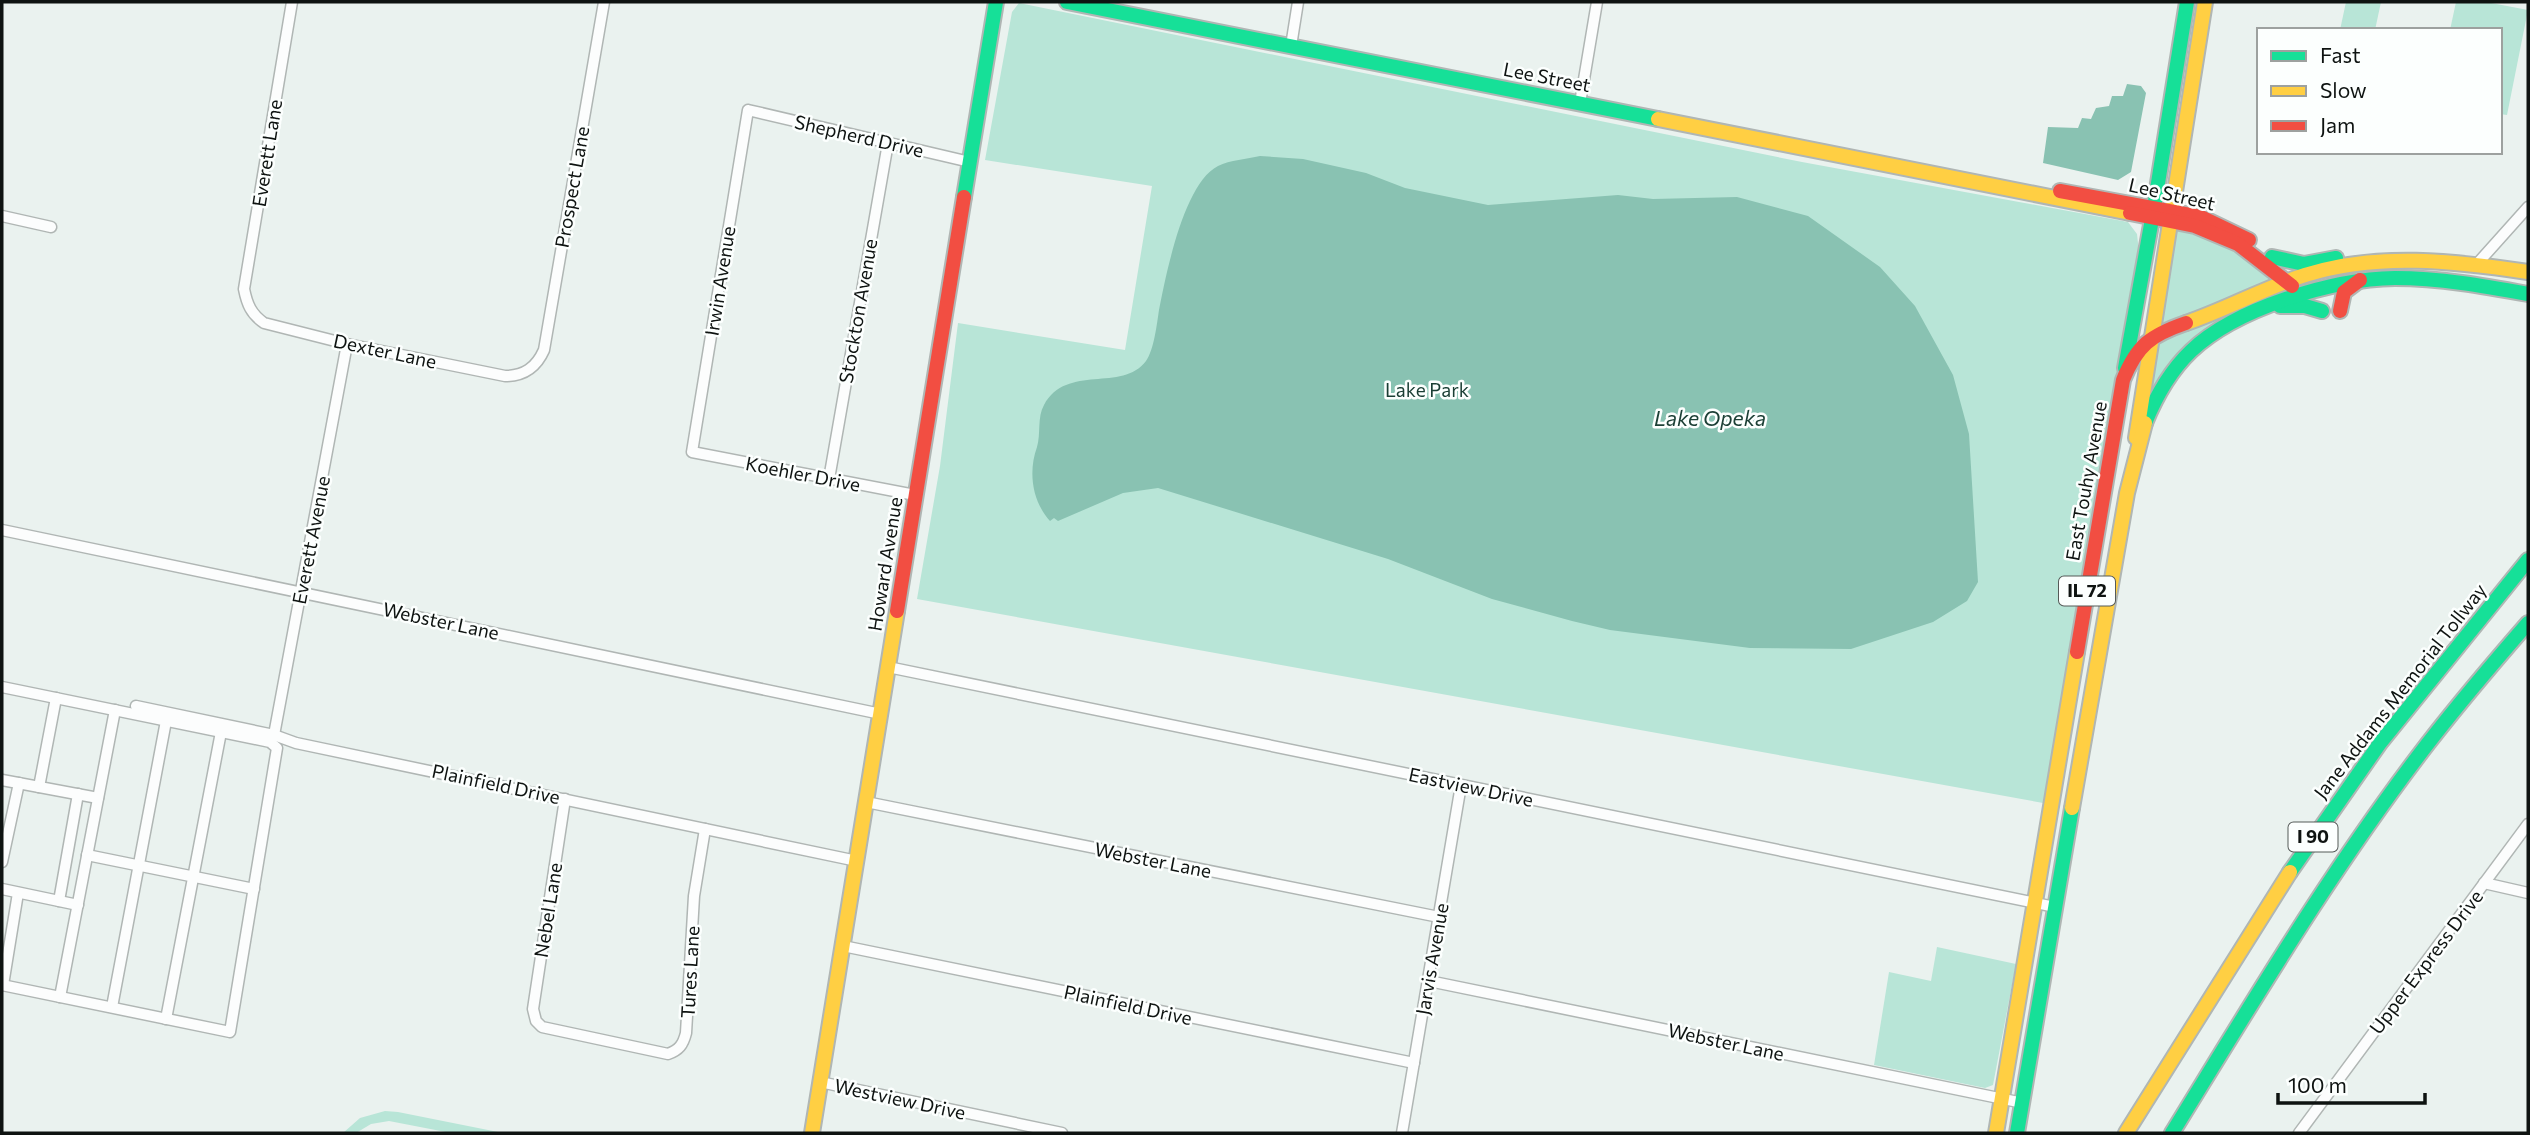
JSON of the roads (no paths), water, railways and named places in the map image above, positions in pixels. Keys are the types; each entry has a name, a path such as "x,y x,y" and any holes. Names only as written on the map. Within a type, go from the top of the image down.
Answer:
{"main road":[{"name":"Howard Avenue","path":"812,1133 996,2"},
{"name":"Lee Street","path":"1067,2 2021,190 2058,191 2170,217 2208,230 2231,240 2301,286"},
{"name":"East Touhy Avenue","path":"1996,1133 2188,2"},
{"name":"East Touhy Avenue","path":"2017,1133 2133,460 2205,2"},
{"path":"2175,187 2187,207 2201,217"},
{"name":"Lee Street","path":"2170,217 2201,217 2234,231 2272,257 2301,286"},
{"path":"2272,257 2285,262 2304,264 2358,256 2372,261"},
{"name":"IL 72","path":"2133,460 2164,384 2182,360 2218,329 2267,307 2327,269 2372,261 2420,260 2528,271"},
{"name":"IL 72","path":"2123,380 2130,360 2151,338 2301,286 2394,277 2449,280 2528,294"},
{"path":"2340,311 2344,292 2362,279"},
{"path":"2267,307 2293,305 2322,311"},
{"name":"Jane Addams Memorial Tollway","path":"2126,1133 2262,913 2334,805 2400,715 2528,560"},
{"name":"I 90","path":"2172,1133 2295,934 2359,838 2457,707 2528,623"}],"street":[{"name":"Everett Lane","path":"247,304 244,289 292,2"},
{"name":"Prospect Lane","path":"531,368 538,363 544,350 604,2"},
{"path":"1291,46 1298,2"},
{"path":"1580,103 1597,2"},
{"name":"Shepherd Drive","path":"748,110 970,162"},
{"name":"Irwin Avenue","path":"692,452 748,110"},
{"name":"Stockton Avenue","path":"829,479 888,143"},
{"path":"2477,264 2528,207"},
{"path":"2,216 51,226"},
{"name":"Dexter Lane","path":"247,304 257,319 264,323 347,344 505,376 515,376 531,368"},
{"name":"Everett Avenue","path":"274,735 347,344"},
{"name":"Koehler Drive","path":"692,452 915,495"},
{"name":"Webster Lane","path":"2,530 881,714"},
{"name":"Eastview Drive","path":"888,667 2054,907"},
{"path":"2,687 270,742 277,748 230,1032 2,985 18,893"},
{"path":"39,787 56,698"},
{"name":"Plainfield Drive","path":"136,706 274,735 296,743 857,861"},
{"path":"60,997 115,710"},
{"path":"112,1007 166,721"},
{"path":"166,1018 221,732"},
{"path":"2,780 98,798"},
{"path":"2,862 19,783"},
{"name":"Jarvis Avenue","path":"1402,1133 1461,785"},
{"path":"59,901 78,794"},
{"name":"Nebel Lane","path":"536,1021 533,1009 565,799"},
{"name":"Webster Lane","path":"866,802 1439,917"},
{"name":"Upper Express Drive","path":"2300,1133 2528,824"},
{"name":"Tures Lane","path":"536,1021 542,1027 668,1054 677,1051 687,1033 694,896 705,829"},
{"path":"87,855 254,889"},
{"path":"2484,884 2528,893"},
{"path":"2,889 78,905"},
{"name":"Plainfield Drive","path":"843,946 1414,1063"},
{"name":"Webster Lane","path":"1429,981 2022,1103"},
{"name":"Westview Drive","path":"820,1082 1062,1133"}],"water":[{"path":"2127,84 2141,86 2146,93 2131,172 2118,180 2043,163 2048,127 2078,128 2082,118 2091,119 2096,108 2109,106 2112,96 2123,96"},
{"name":"Lake Opeka","path":"1260,156 1303,159 1366,173 1405,188 1488,205 1618,195 1653,199 1737,197 1808,216 1880,267 1915,306 1953,375 1969,434 1978,582 1967,601 1933,622 1851,649 1750,648 1610,630 1572,621 1492,599 1388,559 1158,488 1123,493 1058,521 1054,518 1050,521 1039,505 1032,476 1044,405 1054,392 1066,385 1123,375 1136,370 1146,361 1153,343 1178,231 1195,191 1218,166"}],"park label":[{"name":"Lake Park","path":"1427,390"}]}
